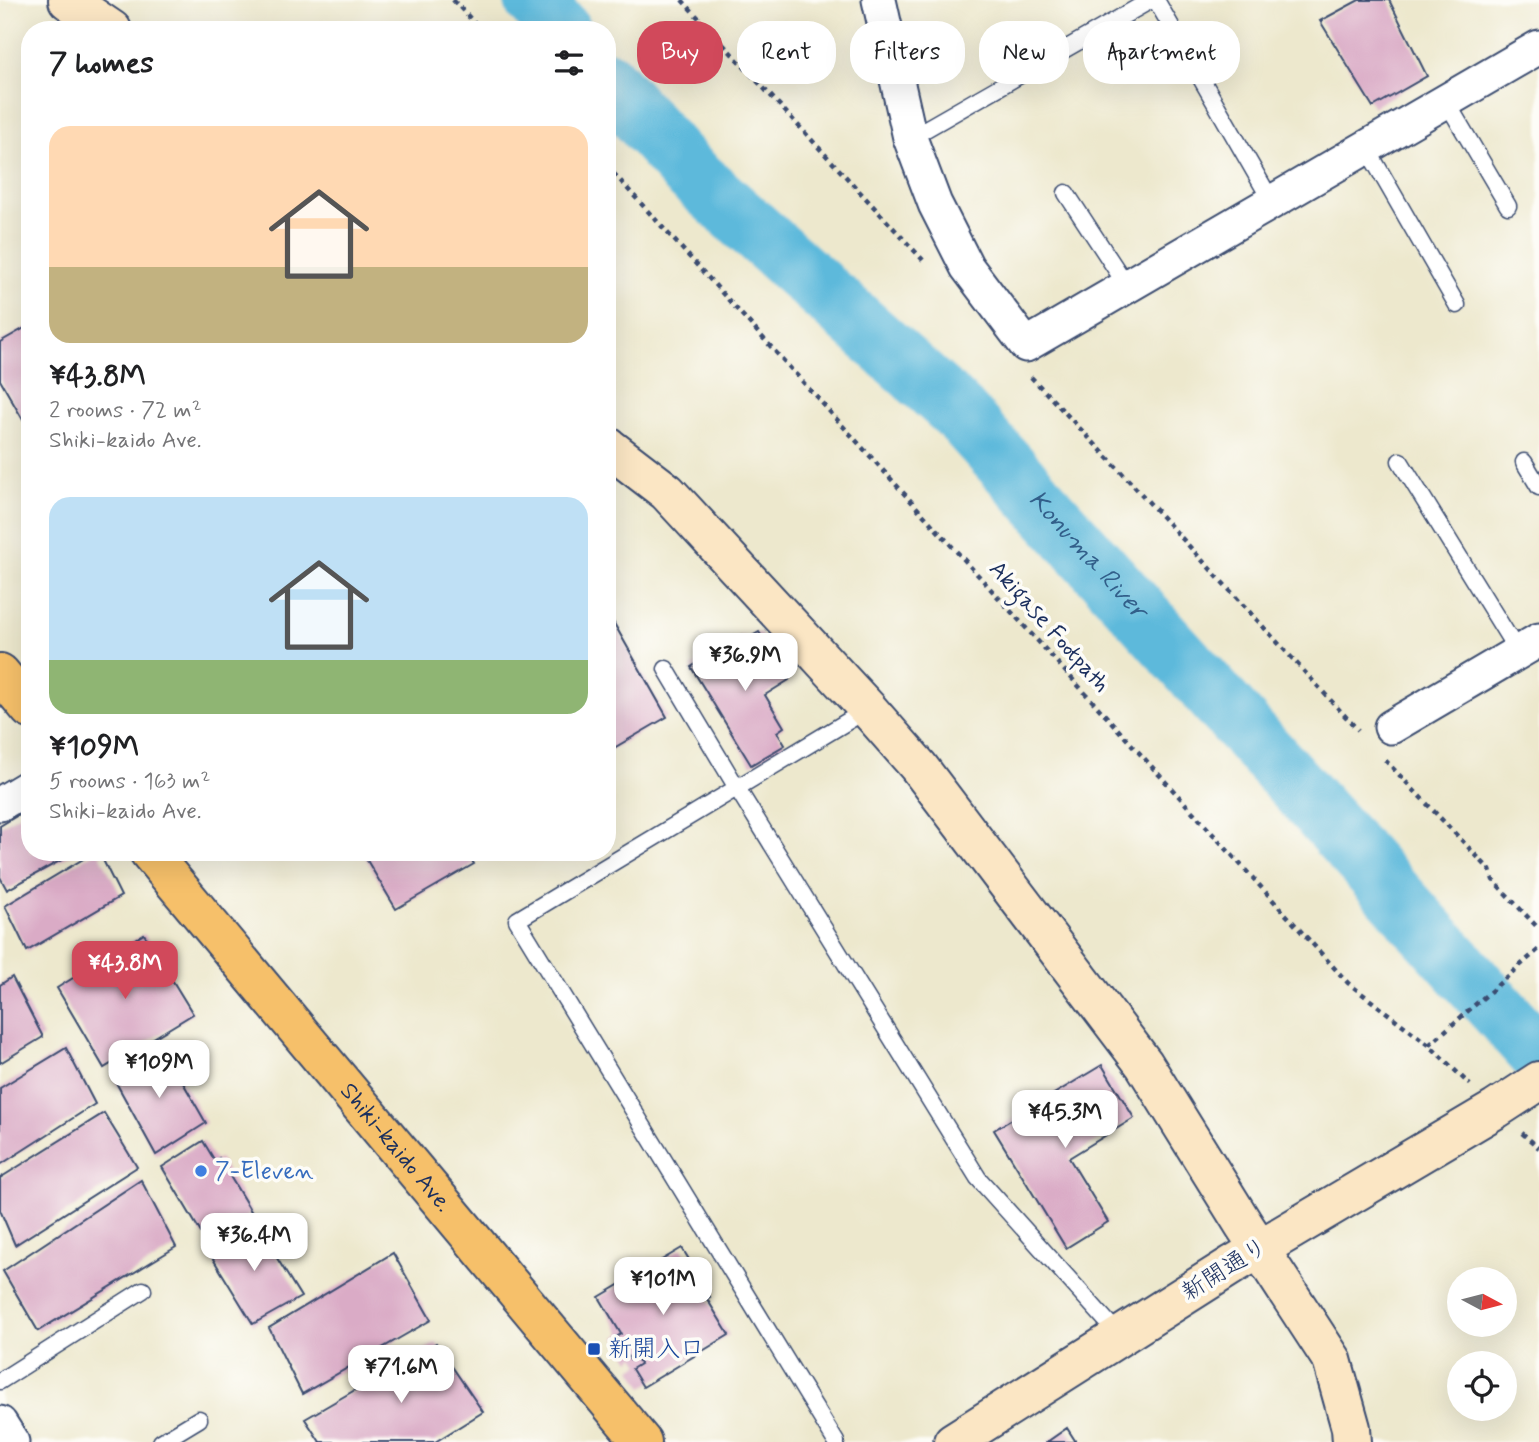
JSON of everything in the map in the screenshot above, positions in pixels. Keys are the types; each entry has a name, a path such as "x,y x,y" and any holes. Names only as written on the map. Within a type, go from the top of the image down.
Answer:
{"main road":[{"path":"0,673 21,698"},
{"name":"Shiki-kaido Ave.","path":"157,861 642,1442"}],"street":[{"path":"68,0 99,21"},
{"path":"879,0 910,138 935,204 967,267 1026,345 1539,47"},
{"path":"616,453 667,492 918,766 1144,1064 1332,1360 1351,1428 1352,1442"},
{"path":"1378,733 1529,646"},
{"path":"0,804 21,791"},
{"name":"新開通り","path":"954,1442 1259,1248 1354,1194 1486,1096 1539,1081"}],"lane":[{"path":"910,138 1153,0 1272,202"},
{"path":"1446,101 1508,206"},
{"path":"1366,147 1457,305"},
{"path":"1066,193 1128,286"},
{"path":"1400,461 1529,646"},
{"path":"1524,462 1539,487"},
{"path":"666,669 978,1178 1120,1336"},
{"path":"616,861 868,709"},
{"path":"615,861 517,920 836,1442"},
{"path":"0,1381 143,1290"},
{"path":"161,1442 199,1419"}],"path":[{"path":"453,0 473,21"},
{"path":"682,0 932,269"},
{"name":"Akigase Footpath","path":"616,176 1348,983 1429,1045 1486,1096"},
{"path":"1028,375 1378,733"},
{"path":"1384,759 1490,870 1493,880 1539,929"},
{"path":"1429,1045 1539,949"}],"building":[{"path":"1359,0 1389,0 1427,76 1373,107 1320,21"},
{"path":"21,330 21,416 0,380 0,342"},
{"path":"616,627 667,717 616,747"},
{"path":"759,632 789,680 765,695 784,727 777,732 785,745 751,765 691,667 742,635 745,640"},
{"path":"21,813 21,861 60,861 7,890 0,877 0,826"},
{"path":"80,861 104,861 121,896 27,951 5,906"},
{"path":"367,861 472,861 474,864 396,909"},
{"path":"144,934 193,1014 104,1068 57,988"},
{"path":"12,977 43,1037 0,1063 0,985"},
{"path":"162,1046 206,1123 156,1155 113,1077"},
{"path":"66,1048 95,1104 0,1165 0,1088"},
{"path":"1102,1065 1134,1118 1069,1158 1108,1222 1066,1248 994,1130"},
{"path":"104,1113 137,1167 15,1245 0,1210 0,1178"},
{"path":"203,1141 215,1161 219,1158 252,1213 234,1224 231,1219 203,1236 162,1167"},
{"path":"141,1180 176,1247 38,1331 3,1271"},
{"path":"254,1221 301,1297 253,1324 207,1249"},
{"path":"682,1248 693,1266 689,1269 700,1287 703,1285 710,1297 707,1299 729,1335 643,1387 632,1369 640,1364 635,1356 630,1360 616,1337 621,1334 599,1297"},
{"path":"393,1253 431,1320 302,1394 269,1328"},
{"path":"436,1343 483,1412 435,1442 320,1442 305,1419"},
{"path":"1067,1428 1076,1442 1047,1442"}],"waterway":[{"name":"Konuma River","path":"534,0 553,21"},
{"name":"Konuma River","path":"616,91 689,172 959,413 1539,1055"}],"place":[{"name":"7-Eleven","path":"201,1171"},
{"name":"新開入口","path":"594,1349"}]}
